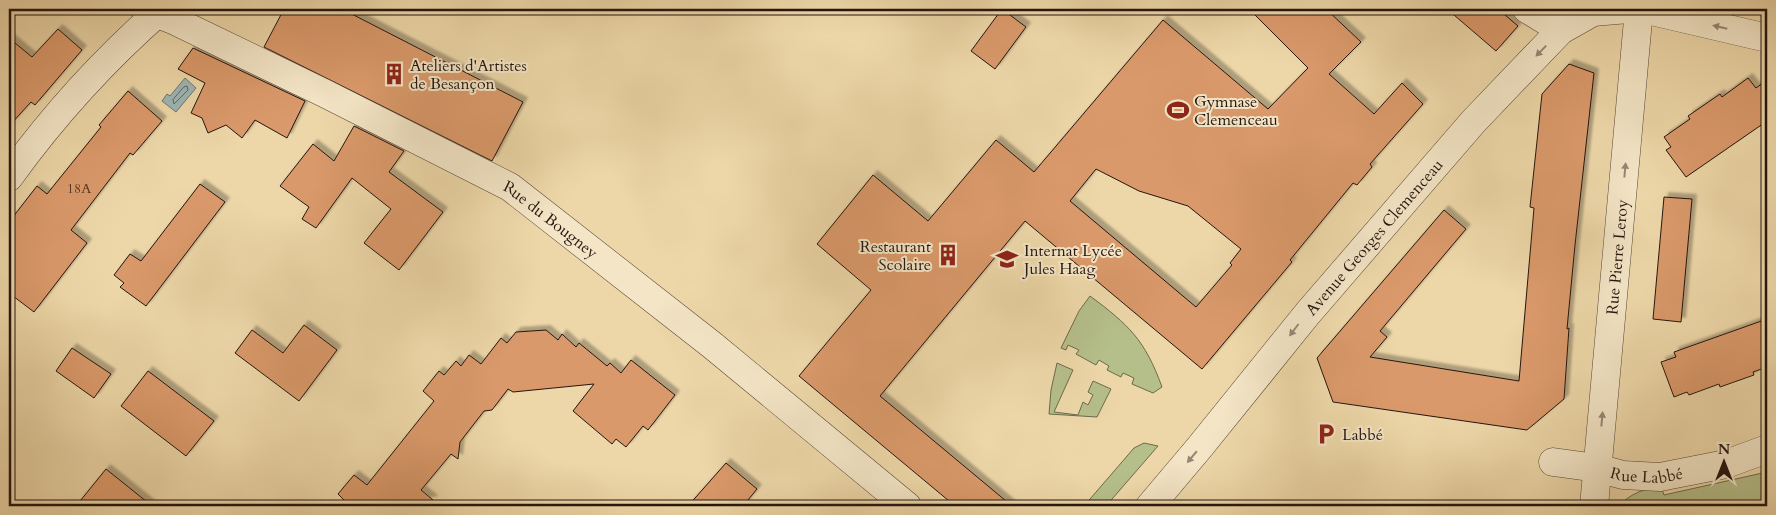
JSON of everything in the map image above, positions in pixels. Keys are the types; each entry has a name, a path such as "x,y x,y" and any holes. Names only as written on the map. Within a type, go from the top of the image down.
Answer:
{"street":[{"path":"1527,9 1562,30"},
{"name":"Avenue Georges Clemenceau","path":"1150,506 1314,305 1473,122 1562,30 1593,12 1628,9"},
{"name":"Rue Pierre Leroy","path":"1594,506 1639,9"},
{"path":"1643,9 1767,38"},
{"path":"9,177 74,98 154,10"},
{"name":"Rue du Bougney","path":"154,10 510,187 712,345 907,506"},
{"name":"Rue Labbé","path":"1553,462 1597,468 1623,475 1660,477 1726,464 1767,449"}],"green space":[{"path":"1090,296 1125,325 1142,345 1162,387 1153,393 1132,384 1134,378 1123,373 1121,377 1107,370 1109,366 1099,360 1096,365 1076,354 1079,350 1068,345 1066,350 1061,348 1079,311"},
{"path":"1057,363 1073,370 1054,412 1078,415 1083,402 1088,405 1093,395 1088,392 1093,381 1111,389 1097,417 1049,414 1051,390"},
{"path":"1144,443 1158,446 1106,506 1084,506 1134,448"},
{"path":"1767,472 1767,506 1619,506 1633,495 1655,487 1661,486 1664,495"}],"water":[{"path":"185,78 196,88 176,112 162,101 167,94 170,96"}],"building":[{"name":"Ateliers d'Artistes de Besançon","path":"284,9 342,9 523,102 492,161 264,47"},
{"path":"1002,9 1026,27 995,69 971,51"},
{"path":"1249,9 1326,9 1361,42 1329,74 1374,114 1402,83 1423,104 1370,164 1372,167 1357,185 1353,183 1290,260 1292,262 1202,369 1025,221 880,396 1012,506 955,506 799,376 871,290 817,244 873,175 928,221 996,140 1034,172 1163,20 1268,109 1308,68","holes":["1096,169 1139,191 1188,206 1241,249 1230,263 1232,265 1196,307 1070,201"]},
{"path":"1447,9 1498,9 1518,26 1496,51"},
{"path":"58,29 82,50 35,105 31,102 9,126 9,38 32,57"},
{"path":"193,48 305,101 287,138 255,120 242,138 226,125 208,133 202,118 191,113 205,83 178,69"},
{"path":"1569,64 1594,73 1567,329 1569,328 1564,399 1527,430 1333,402 1317,358 1444,210 1466,229 1380,331 1387,337 1370,357 1519,381 1534,208 1530,207 1542,94"},
{"path":"1748,78 1756,88 1767,80 1767,121 1686,177 1666,150 1671,147 1664,137 1690,119 1688,116 1720,94 1722,97"},
{"path":"128,91 162,121 133,155 130,153 71,230 87,243 34,312 9,293 9,222 37,186 47,194 101,127 99,125"},
{"path":"354,126 404,151 389,172 443,212 399,270 364,243 391,209 352,178 316,228 302,219 309,207 280,186 313,144 334,161"},
{"path":"200,184 225,202 146,306 120,287 124,283 114,275 130,254 141,261"},
{"path":"1664,197 1692,199 1681,322 1653,319"},
{"path":"1767,319 1767,367 1753,372 1754,375 1720,387 1719,384 1689,395 1687,392 1674,397 1661,362 1676,357 1674,352"},
{"path":"304,325 337,350 299,401 235,353 252,330 283,353"},
{"path":"546,330 558,340 562,334 576,347 579,343 607,366 610,363 621,373 631,360 675,395 648,430 643,426 626,447 616,439 612,444 573,411 594,384 513,392 508,389 492,410 484,411 460,442 458,459 451,454 421,490 433,500 405,506 350,506 338,494 354,475 367,485 434,401 423,391 439,371 444,375 456,361 461,366 469,355 481,364 501,338 507,343 516,332"},
{"path":"72,348 111,374 94,398 56,371"},
{"path":"148,371 214,421 186,456 121,406"},
{"path":"726,463 757,489 743,506 688,506"},
{"path":"106,469 152,506 76,506"}],"place":[{"name":"Ateliers d'Artistes de Besançon","path":"394,74"},
{"name":"Gymnase Clemenceau","path":"1178,110"},
{"name":"Restaurant Scolaire","path":"948,255"},
{"name":"Internat Lycée Jules Haag","path":"1007,259"},
{"name":"Labbé","path":"1326,434"}]}
